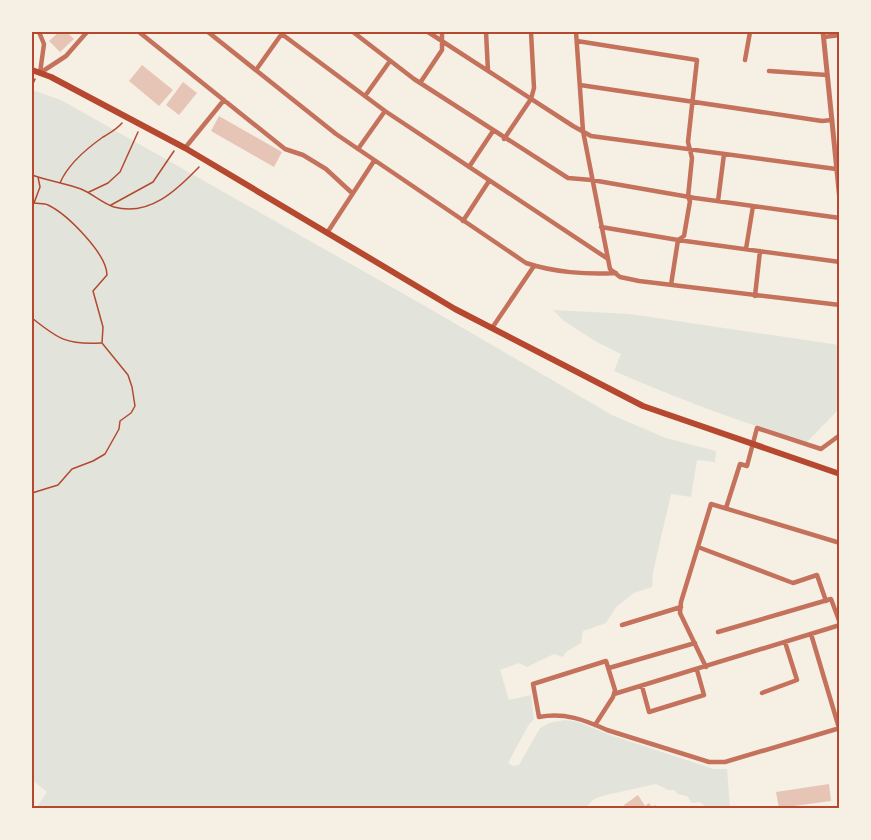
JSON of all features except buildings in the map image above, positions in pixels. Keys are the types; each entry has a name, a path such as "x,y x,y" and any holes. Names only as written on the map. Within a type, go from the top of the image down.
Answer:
{"main road":[{"path":"32,70 51,77 178,144 455,309 643,406 840,474"}],"street":[{"path":"39,32 44,44 40,73"},
{"path":"40,73 66,56 85,32"},
{"path":"139,32 285,148 327,169 352,193"},
{"path":"208,32 358,149 525,263 599,274 616,273"},
{"path":"256,70 281,32 385,111 608,259"},
{"path":"353,32 420,82 504,139 568,178 840,218"},
{"path":"428,32 591,136 836,169"},
{"path":"420,82 442,50 442,32"},
{"path":"486,32 488,71"},
{"path":"504,139 531,99 534,87 531,32"},
{"path":"576,32 583,131 610,269 620,277 670,285 840,305"},
{"path":"745,60 750,32"},
{"path":"840,35 824,34 832,120 836,137 836,169 840,201"},
{"path":"577,41 698,60 689,149 692,158 688,197 690,201 684,236 678,240 670,285"},
{"path":"365,96 390,61"},
{"path":"769,71 827,75"},
{"path":"580,86 822,121 832,120"},
{"path":"185,148 224,100"},
{"path":"358,149 385,111"},
{"path":"469,167 493,131"},
{"path":"718,201 724,154"},
{"path":"327,233 375,160"},
{"path":"463,221 489,181"},
{"path":"746,249 753,206"},
{"path":"601,227 840,262"},
{"path":"755,296 760,251"},
{"path":"492,328 534,266"},
{"path":"726,508 740,464 747,466 758,428 821,449 840,435"},
{"path":"706,667 680,613 711,504 840,543"},
{"path":"698,547 793,583 817,575 826,601"},
{"path":"614,694 840,624 831,599 718,632"},
{"path":"622,626 681,607"},
{"path":"595,725 615,690 606,661 533,684 539,717 562,714 607,730 709,762 726,762 839,728 811,634"},
{"path":"762,693 797,680 785,642"},
{"path":"609,668 694,643"},
{"path":"642,686 650,712 704,695 697,670"}],"path":[{"path":"59,184 76,160 105,135 116,130 127,117"},
{"path":"88,193 108,183 120,172 141,124"},
{"path":"110,206 153,182 178,144"},
{"path":"32,175 88,193 116,208 133,208 155,204 167,197 206,160"},
{"path":"32,493 58,484 72,469 105,454 119,429 120,421 131,413 135,406 128,375 102,343 103,327 93,291 107,275 107,268 91,244 67,219 47,204 34,203 40,187 38,177"},
{"path":"32,314 32,318 56,337 79,344 102,343"}],"shaded area":[{"path":"32,90 61,100 432,310 612,415 666,438 716,451 715,462 697,460 691,497 671,494 653,572 652,587 634,593 616,607 606,623 583,631 581,643 566,652 563,657 554,654 527,667 519,663 500,670 509,700 531,695 534,719 508,763 513,766 519,765 540,728 549,723 565,720 578,722 610,735 714,769 727,769 730,808 706,807 700,802 692,803 687,796 656,784 594,799 585,808 36,808 47,792 32,780"},
{"path":"553,310 630,314 839,345 839,409 806,443 685,400 614,371 621,354 564,321"}]}
